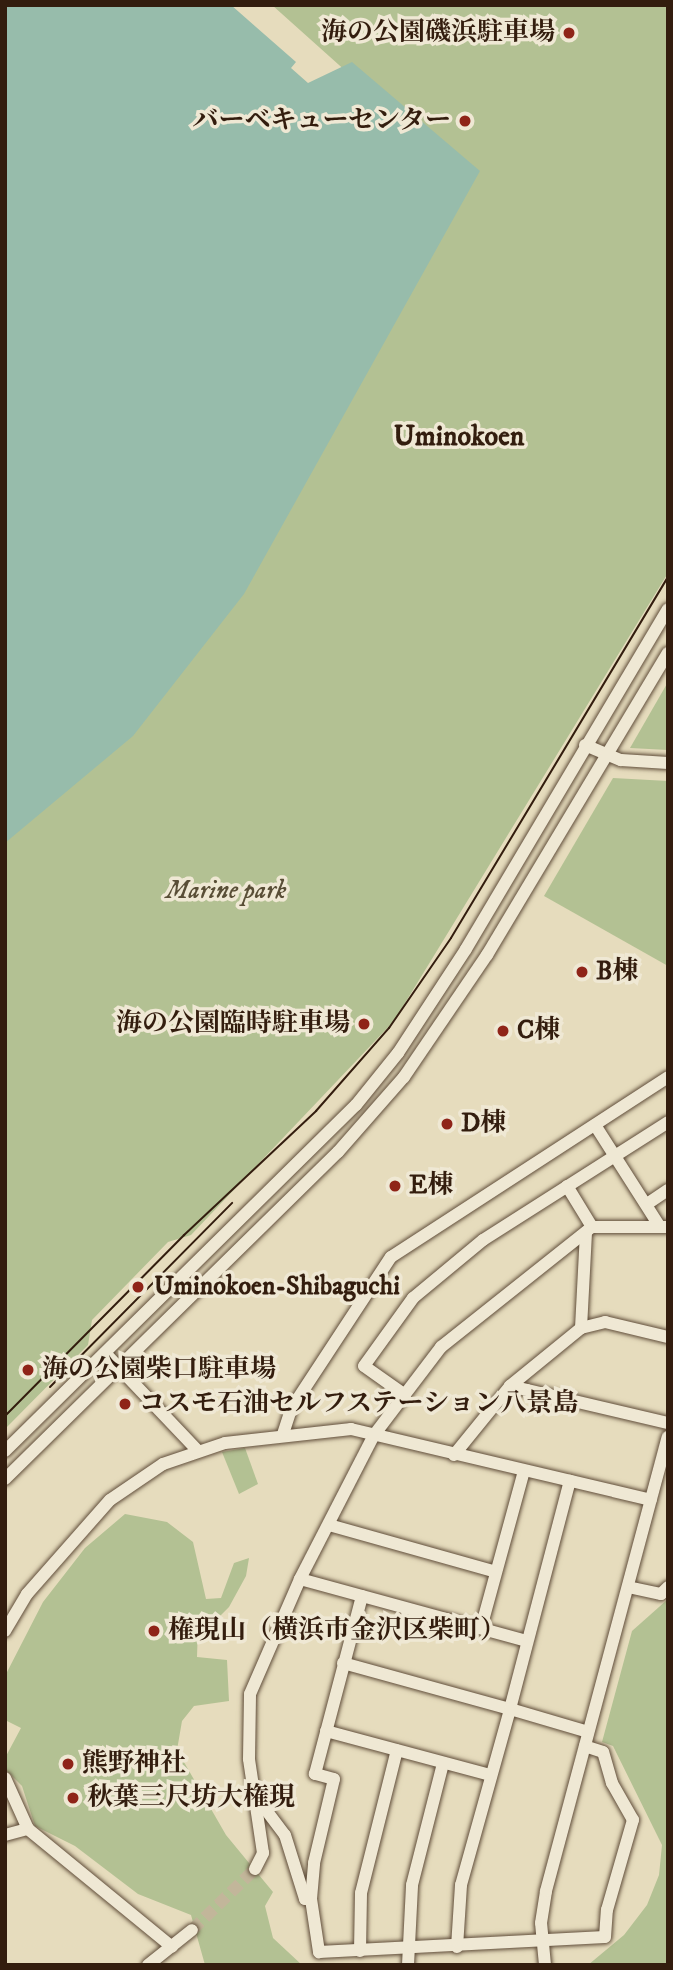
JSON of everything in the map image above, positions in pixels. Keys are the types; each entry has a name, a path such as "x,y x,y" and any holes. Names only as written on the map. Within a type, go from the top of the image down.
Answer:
{"street":[{"path":"5,1451 356,1105 398,1053 466,949 668,609"},
{"path":"5,1479 338,1152 404,1077 487,955 668,653"},
{"path":"585,745 606,757 668,763"},
{"path":"284,1434 291,1409 391,1257 668,1077"},
{"path":"405,1395 364,1366 394,1322 436,1276 567,1186 668,1122"},
{"path":"595,1125 664,1227"},
{"path":"567,1186 589,1230 581,1328"},
{"path":"647,1204 668,1190"},
{"path":"255,1868 263,1853 250,1694 300,1579 374,1434 441,1347 589,1230 664,1227"},
{"path":"454,1455 510,1386 581,1328 605,1322 668,1337"},
{"path":"105,1353 198,1451"},
{"path":"510,1386 668,1423"},
{"path":"5,1631 27,1594 97,1512 153,1469 198,1451 284,1434 341,1428 651,1500"},
{"path":"545,1965 541,1942 546,1891 668,1437"},
{"path":"481,1628 524,1471"},
{"path":"457,1947 461,1885 570,1481"},
{"path":"328,1525 496,1572"},
{"path":"300,1579 527,1641"},
{"path":"628,1587 661,1594 668,1587"},
{"path":"362,1596 315,1774 334,1780 314,1863 311,1899 319,1952 331,1960 360,1951 605,1937 607,1910 633,1820 612,1783 603,1752 584,1746"},
{"path":"343,1662 588,1732"},
{"path":"326,1731 490,1775"},
{"path":"360,1951 361,1893 397,1750"},
{"path":"408,1965 412,1885 443,1763"},
{"path":"5,1778 28,1829 172,1947"},
{"path":"258,1807 262,1806 285,1835 305,1899 311,1899"},
{"path":"5,1835 28,1829"},
{"path":"148,1965 192,1930"}],"green space":[{"name":"Marine park","path":"272,5 668,5 668,573 394,1021 191,1235 168,1242 92,1320 88,1345 5,1429 5,816 463,176"},
{"path":"668,682 668,750 630,748"},
{"path":"613,778 668,781 668,966 544,896"},
{"path":"245,1448 258,1484 239,1494 222,1452"},
{"path":"125,1514 167,1522 193,1542 206,1599 221,1598 234,1563 249,1558 246,1576 229,1607 217,1619 198,1626 197,1657 227,1660 229,1701 194,1706 182,1721 177,1750 226,1835 273,1892 265,1906 273,1938 302,1965 205,1965 191,1915 138,1894 75,1846 35,1826 22,1786 5,1769 5,1758 21,1728 5,1720 5,1676 43,1602 85,1548"},
{"path":"668,1599 668,1965 588,1965 624,1935 647,1905 659,1875 662,1845 613,1746 602,1742 632,1631"}],"shaded area":[{"path":"5,5 231,5 296,62 291,68 308,83 352,62 480,171 244,594 133,736 5,843"}],"tunnel":[{"path":"192,1930 255,1869"}],"tram line":[{"path":"5,1416 184,1235 316,1111 389,1028 451,938 668,577"},
{"path":"50,1387 232,1203"}],"place":[{"name":"海の公園磯浜駐車場","path":"569,33"},
{"name":"バーベキューセンター","path":"465,121"},
{"name":"B棟","path":"582,972"},
{"name":"海の公園臨時駐車場","path":"364,1024"},
{"name":"C棟","path":"503,1031"},
{"name":"D棟","path":"447,1124"},
{"name":"E棟","path":"395,1186"},
{"name":"Uminokoen-Shibaguchi","path":"138,1287"},
{"name":"海の公園柴口駐車場","path":"28,1370"},
{"name":"コスモ石油セルフステーション八景島","path":"125,1404"},
{"name":"権現山（横浜市金沢区柴町）","path":"154,1631"},
{"name":"熊野神社","path":"68,1764"},
{"name":"秋葉三尺坊大権現","path":"73,1798"}],"district":[{"name":"Uminokoen","path":"459,437"}]}
